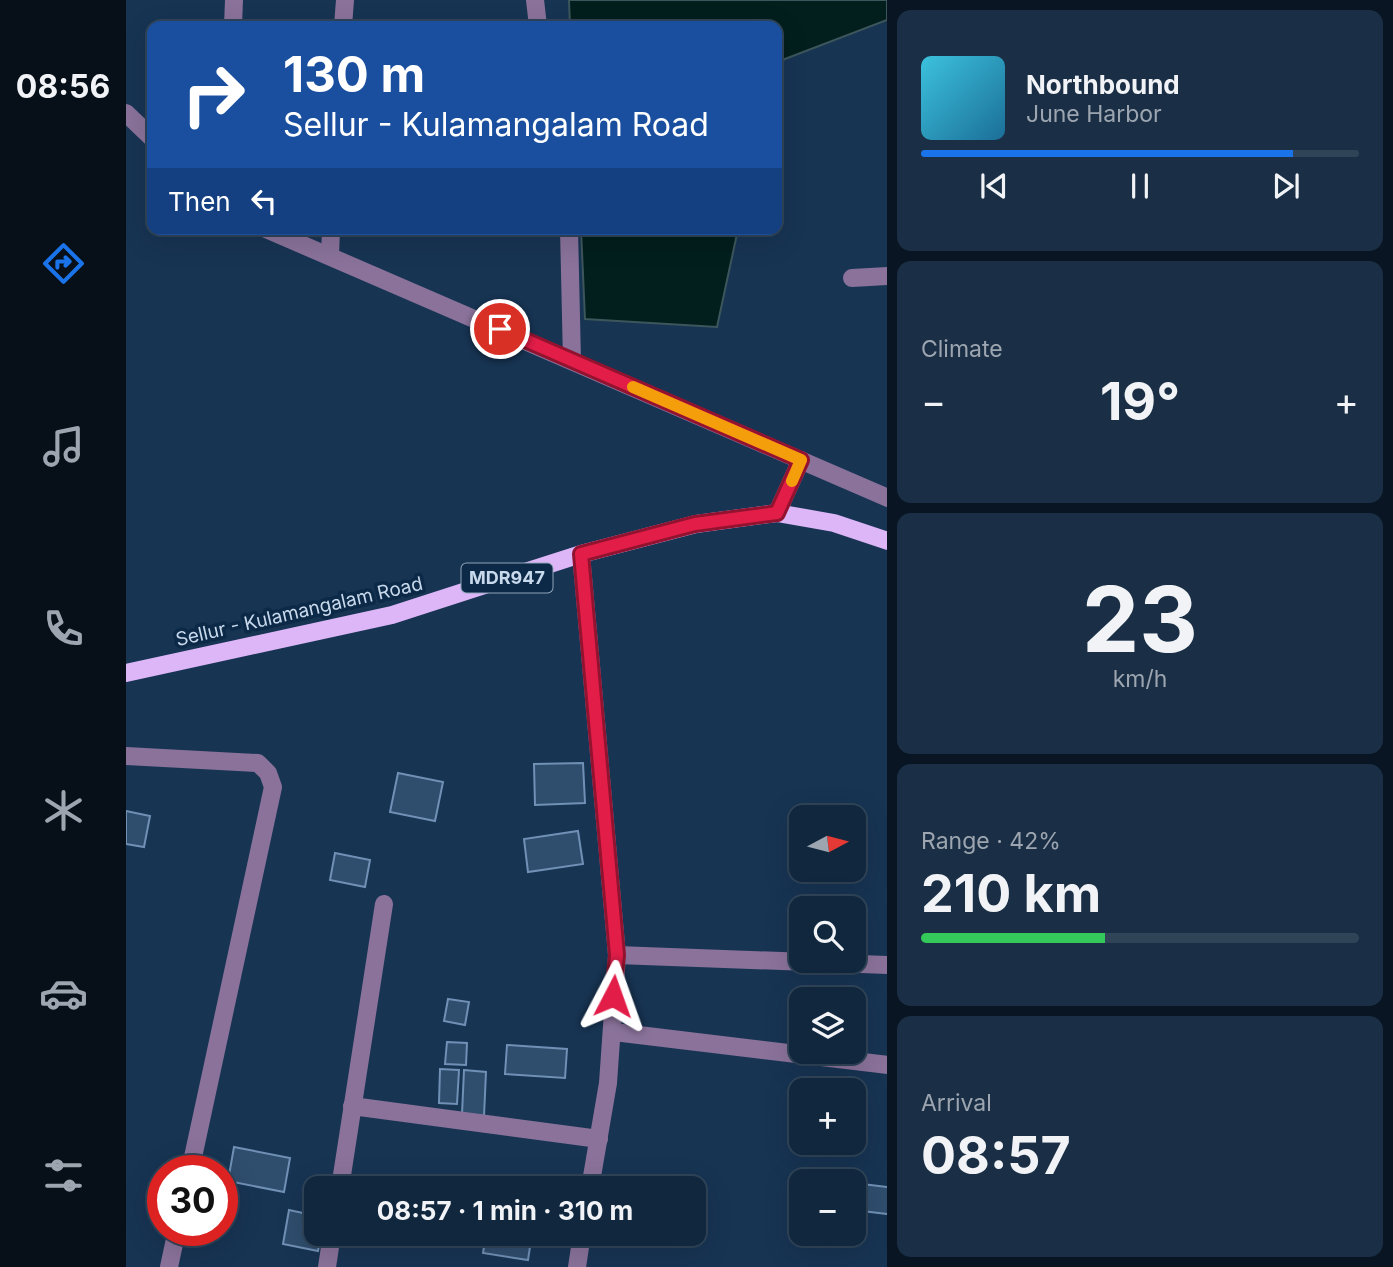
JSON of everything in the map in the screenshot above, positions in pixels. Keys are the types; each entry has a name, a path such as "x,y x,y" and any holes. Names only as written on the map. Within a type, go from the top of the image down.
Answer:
{"main road":[{"name":"Sellur - Kulamangalam Road","path":"126,674 391,615 581,554 695,524 777,513 834,523 887,541"}],"street":[{"path":"233,21 234,0"},
{"path":"343,21 345,0"},
{"path":"535,0 537,21"},
{"path":"126,113 147,133"},
{"path":"280,235 887,498"},
{"path":"330,256 331,235"},
{"path":"569,235 572,361"},
{"path":"852,278 887,276"},
{"path":"777,513 801,460"},
{"path":"581,554 617,955 614,1032 592,1176"},
{"path":"126,756 258,763 268,773 273,787 193,1155"},
{"path":"342,1176 384,904"},
{"path":"617,955 887,965"},
{"path":"614,1032 887,1065"},
{"path":"352,1106 599,1139"},
{"path":"169,1267 174,1246"},
{"path":"327,1267 330,1246"},
{"path":"577,1267 580,1246"}],"shaded area":[{"path":"569,0 887,0 887,20 782,60 782,21 570,21"},
{"path":"581,235 737,235 717,327 585,319"}],"building":[{"path":"583,763 585,803 535,805 534,764"},
{"path":"398,773 443,782 435,821 390,812"},
{"path":"126,811 150,816 144,847 126,844"},
{"path":"578,831 583,864 528,872 524,839"},
{"path":"335,853 370,860 365,887 330,880"},
{"path":"448,999 469,1002 465,1025 444,1021"},
{"path":"447,1042 467,1043 466,1065 445,1064"},
{"path":"507,1045 567,1049 565,1078 505,1074"},
{"path":"440,1069 459,1070 457,1104 439,1103"},
{"path":"464,1070 486,1072 484,1116 462,1114"},
{"path":"234,1147 290,1158 284,1192 238,1183 238,1155 233,1155"},
{"path":"866,1184 887,1187 887,1214 866,1211"},
{"path":"289,1210 304,1213 304,1246 319,1246 318,1251 283,1244"},
{"path":"484,1246 530,1246 528,1260 483,1253"}],"slow traffic":[{"path":"633,387 801,460 792,481"}],"route":[{"path":"500,329 801,460 777,513 695,524 581,554 617,955 613,996"}]}
